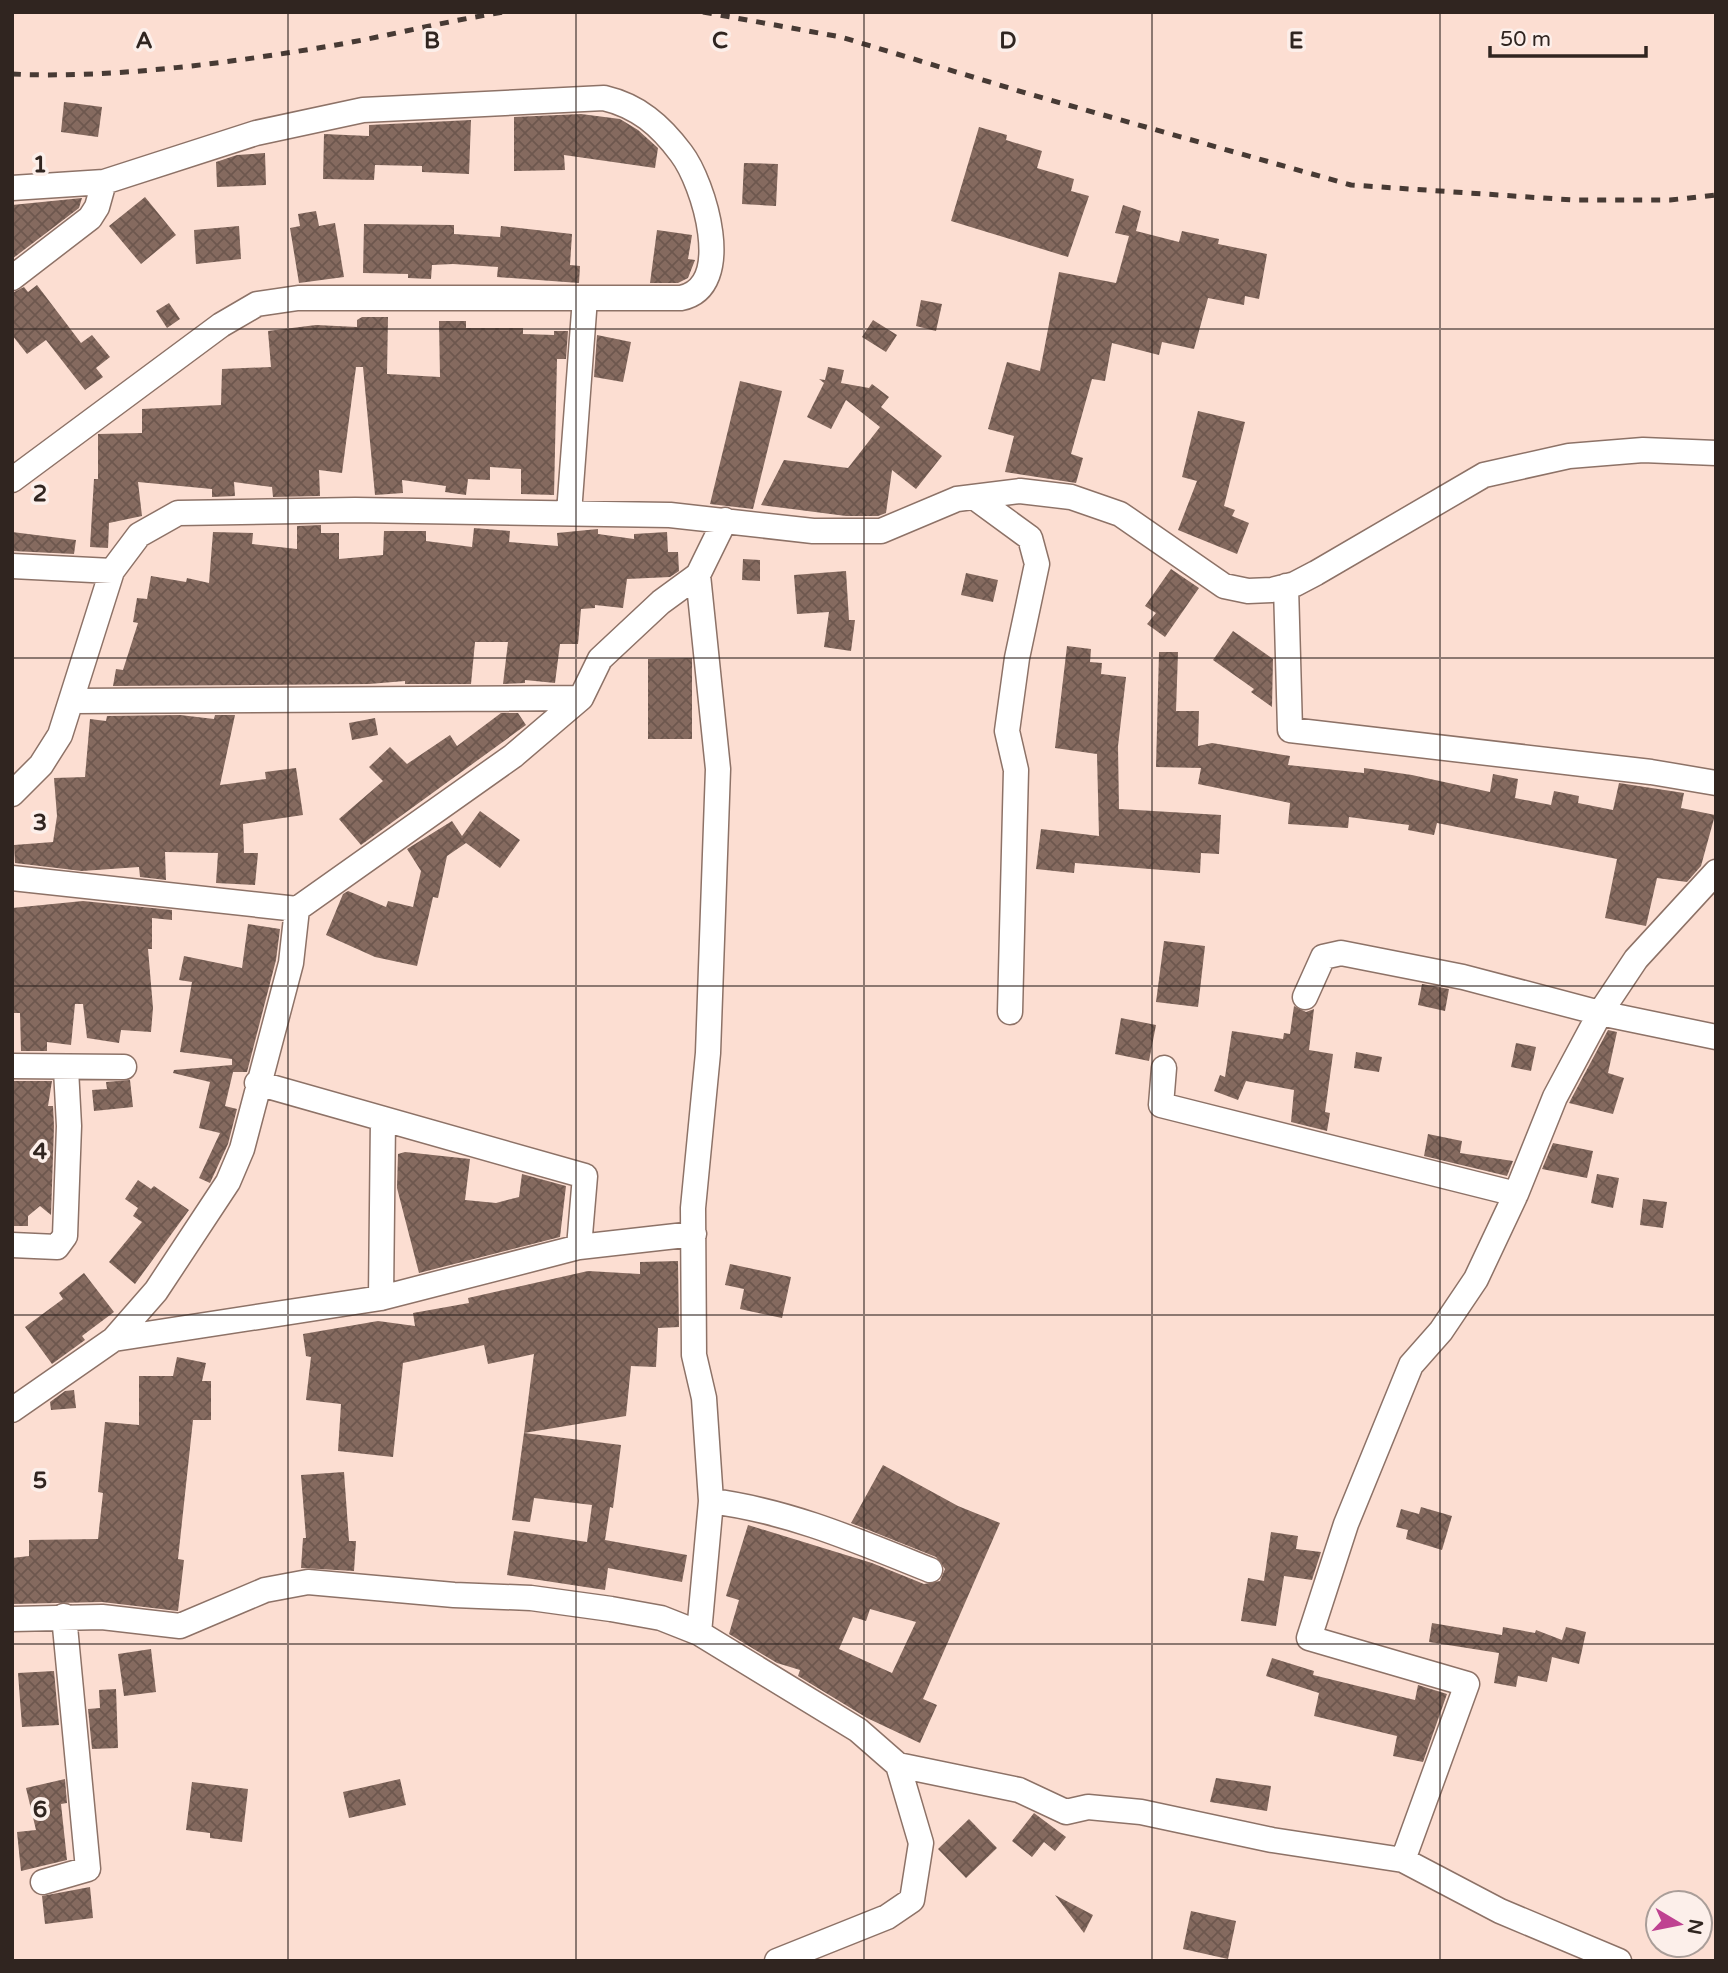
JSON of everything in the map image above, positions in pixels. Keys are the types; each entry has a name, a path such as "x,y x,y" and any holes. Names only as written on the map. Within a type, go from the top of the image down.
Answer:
{"street":[{"path":"12,188 104,182 256,133 363,110 586,98 621,102 650,119 682,154 697,179 707,207 711,237 709,272 700,290 688,297 298,298 257,304 188,346 12,480"},
{"path":"12,278 90,218 97,207 104,182"},
{"path":"569,513 585,298"},
{"path":"12,794 41,765 60,735 112,571 139,535 178,513 355,510 670,515 813,531 881,531 957,499 1020,491 1071,497 1120,514 1224,586 1248,591 1286,586 1316,573 1484,475 1569,456 1643,450 1716,453"},
{"path":"974,497 1030,538 1037,564 1017,658 1007,731 1016,770 1010,1012"},
{"path":"12,878 297,909 513,756 580,698 600,659 661,602 698,575 725,520"},
{"path":"12,566 112,571"},
{"path":"698,575 718,769 708,1053 693,1208 695,1355 704,1398 711,1501 699,1633"},
{"path":"1286,586 1290,730 1651,772 1716,783"},
{"path":"72,701 580,698"},
{"path":"1403,1860 1467,1684 1309,1637 1346,1524 1411,1365 1441,1331 1476,1279 1516,1194 1555,1097 1600,1013 1636,959 1716,872"},
{"path":"12,1410 114,1339 156,1291 228,1182 242,1149 257,1083 291,963 297,909"},
{"path":"1306,997 1323,957 1341,953 1462,977 1600,1013 1716,1037"},
{"path":"12,1066 124,1068"},
{"path":"1164,1068 1161,1105 1516,1194"},
{"path":"12,1245 57,1247 65,1236 69,1126 66,1069"},
{"path":"257,1083 585,1176 579,1247"},
{"path":"381,1298 383,1119"},
{"path":"114,1339 381,1298 579,1247 694,1234"},
{"path":"711,1501 759,1507 834,1531 930,1570"},
{"path":"12,1619 102,1616 180,1626 265,1590 308,1582 558,1602 638,1612 699,1633 858,1730 898,1765 1019,1790 1066,1812 1088,1807 1141,1812 1272,1840 1403,1860 1500,1911 1619,1961"},
{"path":"43,1882 88,1869 64,1616"},
{"path":"777,1961 887,1917 912,1900 921,1843 898,1765"}],"building":[{"path":"64,102 102,107 98,137 61,132"},
{"path":"581,114 620,119 638,130 658,148 655,168 564,155 565,170 514,171 514,117"},
{"path":"471,120 469,174 422,172 422,166 375,165 374,180 323,179 324,134 369,136 369,125"},
{"path":"979,127 1007,135 1006,140 1042,151 1037,168 1074,179 1071,191 1089,196 1068,257 951,221"},
{"path":"265,153 266,185 217,187 216,162 237,155"},
{"path":"744,163 778,164 776,206 742,204"},
{"path":"145,197 176,235 141,264 109,226"},
{"path":"82,198 79,208 12,259 12,205"},
{"path":"1123,205 1141,211 1136,231 1179,242 1182,231 1219,239 1218,244 1267,254 1259,299 1245,296 1244,305 1208,298 1194,349 1162,342 1159,355 1112,343 1105,381 1092,379 1071,454 1083,458 1076,483 1005,472 1014,436 988,429 1007,362 1040,371 1059,272 1116,283 1129,236 1115,233"},
{"path":"316,211 319,226 335,223 344,277 299,283 290,228 300,226 298,214"},
{"path":"364,224 454,225 454,234 500,237 501,226 572,234 570,265 580,266 579,283 497,277 498,267 453,264 432,265 431,279 408,278 408,274 363,273"},
{"path":"239,226 241,259 196,264 194,230"},
{"path":"657,230 692,235 688,259 695,260 688,278 678,283 650,283"},
{"path":"37,285 81,343 92,335 110,357 96,368 103,377 85,390 46,340 27,354 12,335 12,293 24,287 28,292"},
{"path":"921,300 942,304 936,331 916,326"},
{"path":"169,303 180,319 167,328 156,311"},
{"path":"362,317 388,317 387,374 440,377 439,321 466,321 466,328 523,328 523,334 554,335 554,331 568,331 566,359 557,359 554,495 521,494 521,469 490,467 490,480 468,479 466,495 445,492 446,486 402,480 403,493 375,495 363,367 356,367 342,473 319,470 320,496 273,497 272,487 234,482 235,496 212,497 212,489 138,482 142,516 109,523 108,548 90,547 94,479 98,479 98,434 142,433 142,409 221,405 222,369 271,367 268,331 316,325 357,327 357,320"},
{"path":"873,320 897,335 886,352 862,337"},
{"path":"597,335 631,342 623,382 594,377"},
{"path":"828,367 844,370 841,383 869,388 872,384 889,397 881,407 942,456 916,489 892,470 886,513 878,516 846,516 761,505 784,460 848,468 880,427 846,400 831,429 807,417 824,383 819,379 825,380"},
{"path":"740,381 782,391 753,509 710,504"},
{"path":"1198,411 1245,422 1224,506 1235,510 1232,516 1249,523 1237,554 1178,530 1197,481 1182,477"},
{"path":"321,525 321,533 339,533 339,559 383,555 384,531 426,531 426,541 472,547 474,528 510,531 509,542 558,546 557,533 598,529 598,534 634,539 634,534 667,532 668,552 678,552 679,571 670,577 627,579 623,608 595,605 595,608 581,609 578,644 560,644 555,683 525,680 525,683 503,684 508,642 475,642 471,684 405,684 405,681 369,684 113,686 116,669 123,670 138,623 133,622 137,598 147,599 151,576 186,582 187,578 209,583 213,532 253,533 252,544 297,549 297,526"},
{"path":"12,532 76,540 74,554 12,551"},
{"path":"743,559 760,560 760,581 742,580"},
{"path":"1171,569 1199,588 1165,637 1147,624 1156,613 1145,606"},
{"path":"846,571 849,620 855,620 851,651 824,647 829,612 797,614 794,575"},
{"path":"966,573 998,580 993,602 961,595"},
{"path":"1233,631 1273,659 1272,707 1251,692 1254,689 1213,660"},
{"path":"1067,646 1091,649 1090,662 1102,663 1101,674 1126,677 1118,746 1119,809 1221,815 1219,854 1201,853 1200,873 1075,863 1074,873 1036,869 1041,829 1099,836 1097,754 1055,748"},
{"path":"1159,652 1178,652 1176,711 1199,711 1198,746 1212,743 1290,756 1288,765 1364,773 1364,768 1412,775 1490,792 1493,774 1518,779 1515,798 1551,805 1554,791 1579,796 1578,803 1613,810 1619,783 1684,793 1681,808 1715,815 1701,866 1687,882 1657,878 1646,926 1605,918 1617,859 1437,823 1434,835 1408,830 1409,825 1349,817 1348,828 1288,824 1290,803 1198,784 1201,768 1156,767"},
{"path":"692,658 692,739 648,739 648,659"},
{"path":"501,713 518,713 526,725 361,845 339,819 383,781 369,767 390,747 407,764 450,735 457,746"},
{"path":"180,715 214,719 215,715 235,715 220,785 266,779 265,772 296,768 303,815 243,824 244,853 258,853 255,885 216,883 218,853 165,852 166,880 140,877 139,867 82,871 15,863 14,845 53,842 57,816 54,778 85,777 90,719 106,721 107,716"},
{"path":"375,718 378,735 352,740 349,723"},
{"path":"480,811 520,840 500,868 466,843 447,856 438,898 433,897 417,966 375,957 326,935 343,894 348,891 386,907 388,901 413,907 421,871 407,849 452,821 462,836"},
{"path":"83,901 172,910 172,920 152,918 152,949 148,949 153,1008 151,1032 121,1030 119,1043 87,1038 83,1004 75,1004 71,1045 47,1042 47,1051 21,1051 20,1013 12,1013 12,908"},
{"path":"248,924 280,929 276,960 247,1072 233,1072 225,1106 237,1109 228,1144 210,1183 199,1178 220,1133 199,1128 210,1082 173,1073 174,1070 232,1065 232,1059 180,1052 192,982 179,980 184,956 242,968"},
{"path":"1164,941 1205,946 1198,1007 1156,1002"},
{"path":"1422,984 1449,989 1445,1011 1418,1005"},
{"path":"1294,1006 1306,1012 1314,1009 1309,1050 1333,1054 1325,1112 1330,1113 1327,1131 1291,1122 1294,1090 1246,1081 1238,1100 1214,1091 1220,1075 1225,1077 1232,1031 1283,1039 1284,1033 1290,1034"},
{"path":"1121,1018 1156,1025 1149,1061 1115,1054"},
{"path":"1608,1030 1617,1032 1608,1073 1624,1078 1613,1114 1569,1103"},
{"path":"1516,1043 1536,1047 1531,1071 1511,1067"},
{"path":"1356,1052 1382,1057 1379,1072 1354,1068"},
{"path":"130,1080 133,1107 94,1111 92,1090 107,1089 106,1082"},
{"path":"12,1081 52,1081 48,1106 53,1106 54,1126 51,1215 40,1206 28,1216 28,1226 12,1226"},
{"path":"1428,1134 1462,1141 1460,1153 1513,1161 1507,1176 1424,1156"},
{"path":"1553,1143 1593,1151 1587,1178 1542,1169"},
{"path":"405,1152 470,1159 465,1200 496,1203 519,1197 522,1174 566,1186 560,1237 419,1273 397,1188 398,1154"},
{"path":"1597,1174 1619,1178 1613,1208 1591,1203"},
{"path":"138,1180 151,1189 154,1186 189,1210 135,1284 109,1262 142,1222 133,1216 138,1208 125,1199"},
{"path":"1643,1199 1667,1202 1663,1228 1640,1225"},
{"path":"678,1261 679,1327 658,1328 656,1367 631,1366 626,1416 524,1433 534,1354 488,1364 484,1345 403,1363 393,1457 338,1451 341,1404 306,1400 311,1357 306,1356 303,1334 378,1321 415,1326 413,1313 469,1303 468,1298 588,1271 640,1274 640,1262"},
{"path":"730,1264 791,1277 782,1318 740,1309 744,1289 725,1285"},
{"path":"84,1273 114,1312 82,1336 85,1340 52,1364 25,1327 63,1299 59,1293"},
{"path":"177,1357 206,1363 202,1381 211,1381 211,1420 193,1420 178,1559 184,1560 178,1611 102,1602 12,1604 12,1558 29,1556 29,1540 98,1539 103,1493 98,1492 105,1422 139,1425 139,1376 173,1376"},
{"path":"74,1390 76,1408 51,1410 50,1402 65,1391"},
{"path":"524,1433 621,1445 613,1508 610,1507 605,1540 687,1555 682,1582 608,1568 605,1590 507,1575 514,1531 587,1542 592,1505 534,1498 530,1522 512,1520"},
{"path":"883,1465 958,1506 1000,1523 923,1699 937,1705 920,1743 867,1718 798,1676 800,1670 777,1663 729,1634 739,1600 726,1596 748,1525 872,1563 924,1584 940,1581 945,1569 936,1557 851,1523","holes":["870,1609 916,1622 892,1673 839,1649 853,1617 866,1621"]},
{"path":"344,1472 349,1541 356,1541 354,1571 301,1568 303,1538 306,1538 301,1475"},
{"path":"1421,1507 1452,1516 1442,1550 1406,1539 1408,1530 1396,1527 1401,1509 1419,1514"},
{"path":"1271,1532 1298,1536 1296,1549 1321,1552 1312,1580 1284,1576 1276,1626 1241,1621 1248,1578 1264,1581"},
{"path":"1432,1623 1502,1635 1503,1627 1535,1633 1536,1630 1562,1640 1566,1627 1586,1632 1579,1664 1552,1657 1547,1682 1518,1676 1516,1687 1494,1683 1499,1653 1429,1642"},
{"path":"151,1649 156,1692 124,1696 118,1654"},
{"path":"1272,1658 1314,1671 1313,1675 1415,1700 1418,1685 1447,1694 1423,1762 1393,1756 1397,1736 1314,1716 1319,1693 1266,1676"},
{"path":"54,1671 59,1725 22,1727 18,1673"},
{"path":"116,1689 118,1748 92,1749 88,1709 100,1708 99,1690"},
{"path":"1216,1778 1271,1786 1267,1811 1210,1802"},
{"path":"65,1779 67,1803 61,1804 67,1860 21,1871 17,1832 36,1830 26,1788"},
{"path":"400,1779 406,1805 349,1818 343,1792"},
{"path":"192,1782 248,1789 242,1842 210,1838 210,1833 186,1830"},
{"path":"1034,1813 1066,1837 1055,1851 1044,1842 1032,1857 1012,1841"},
{"path":"969,1819 997,1848 966,1878 938,1849"},
{"path":"90,1887 93,1918 45,1924 42,1896"},
{"path":"1055,1895 1093,1915 1084,1933"},
{"path":"1191,1911 1236,1921 1228,1959 1183,1949"}],"railway":[{"path":"12,74 133,72 216,63 336,45 504,12"},
{"path":"703,12 841,37 1029,94 1351,185 1573,200 1670,200 1716,195"}]}
